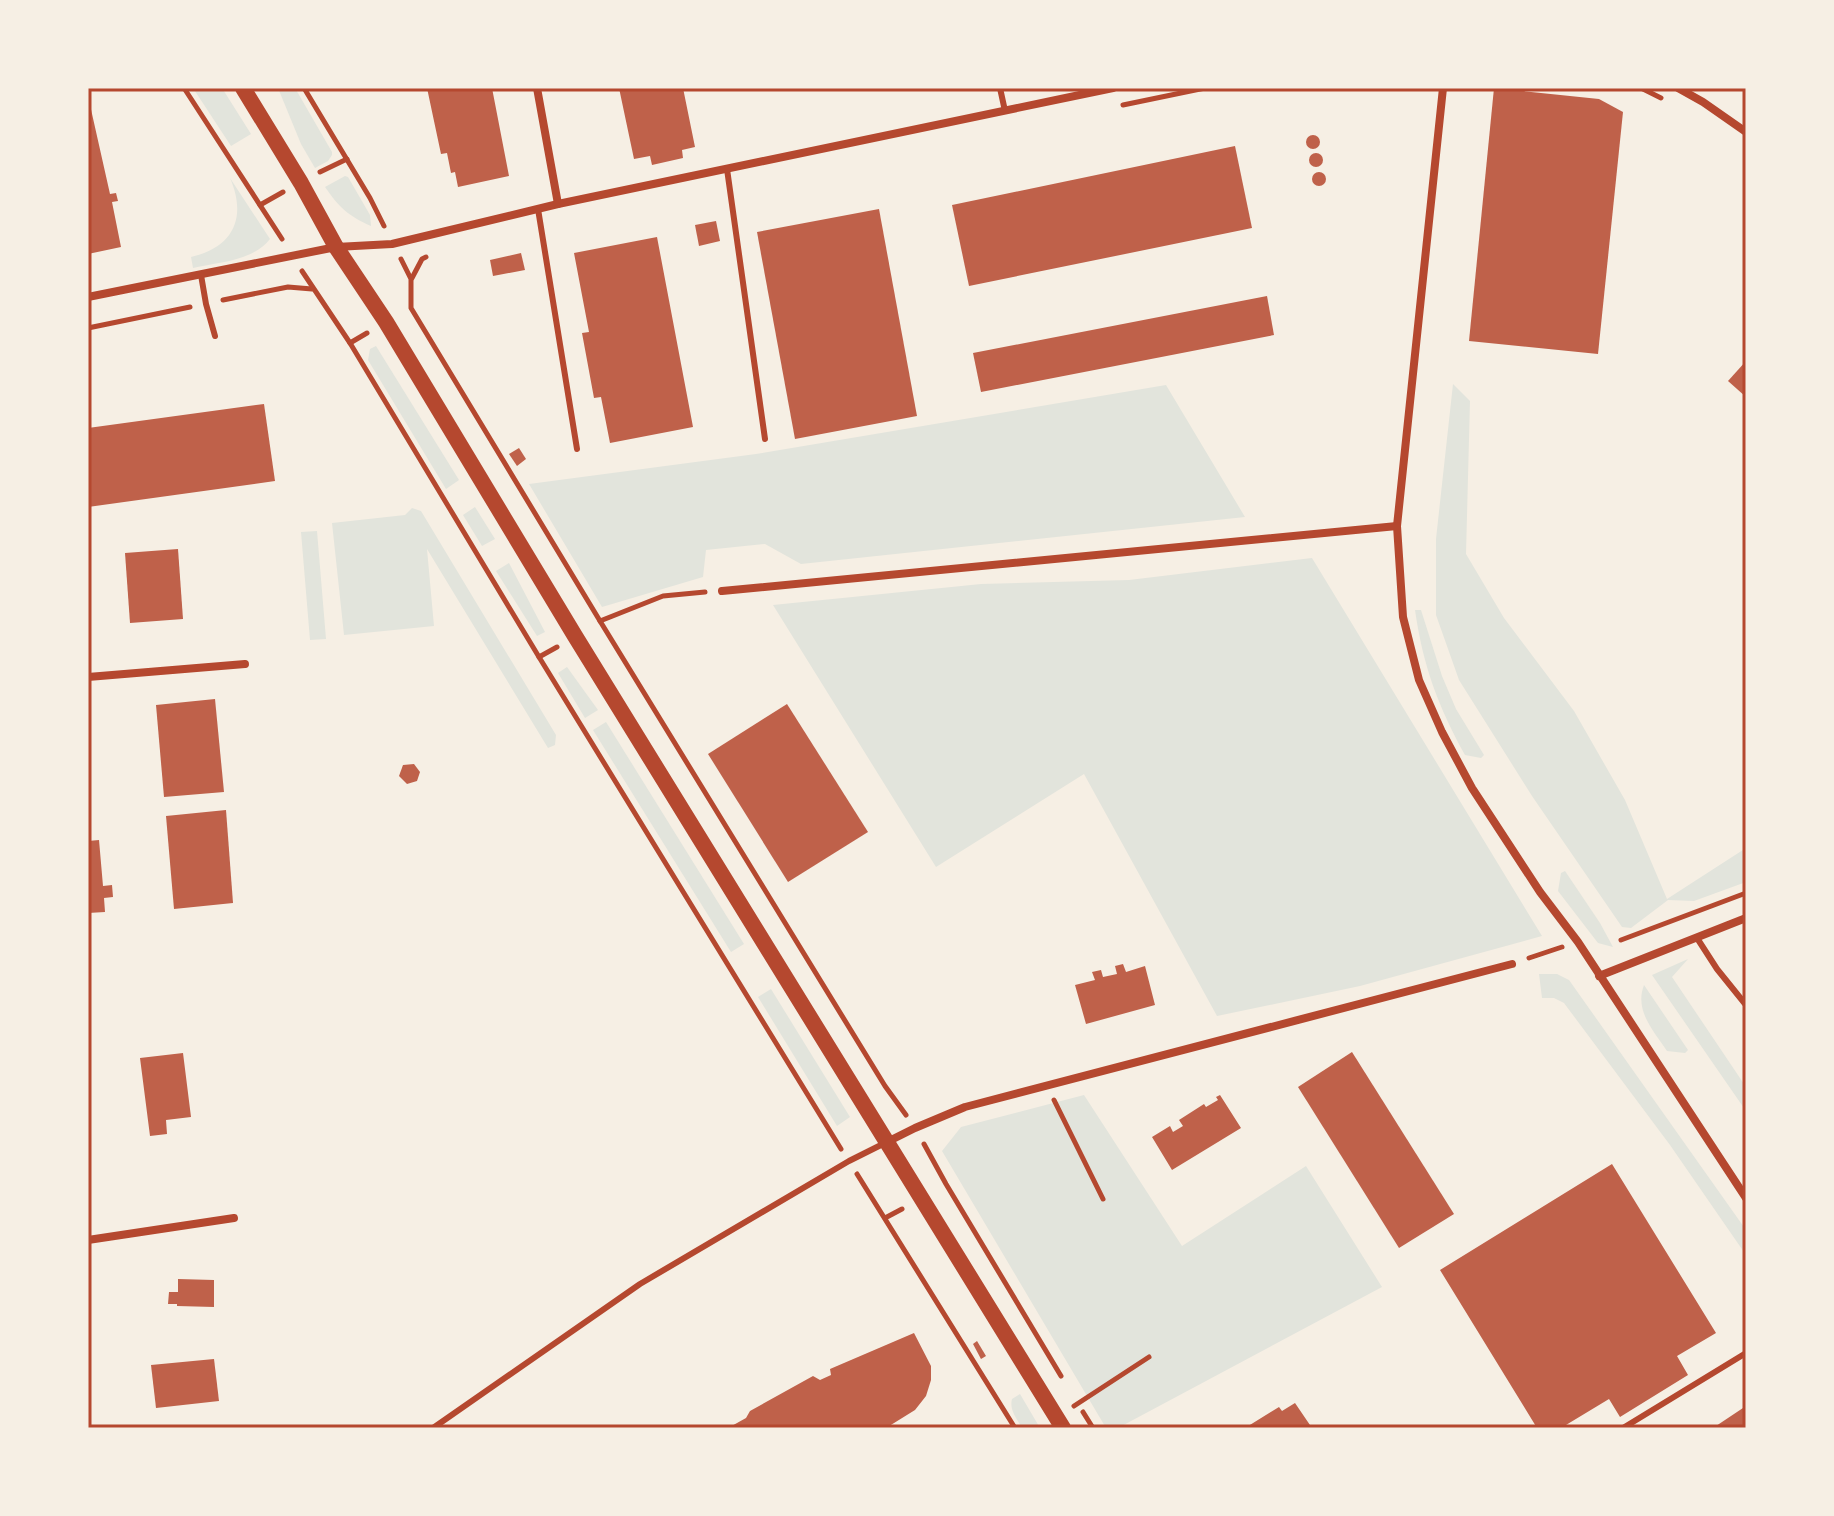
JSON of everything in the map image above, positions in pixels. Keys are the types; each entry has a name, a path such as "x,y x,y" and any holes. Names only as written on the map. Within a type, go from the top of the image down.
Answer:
{"main road":[{"path":"243,88 336,247 386,322 575,636 1060,1423"}],"street":[{"path":"537,88 558,204"},
{"path":"88,297 336,247 392,244 558,204 1113,88"},
{"path":"1443,88 1397,526 1403,617 1419,680 1472,788 1540,892 1578,942 1746,1198"},
{"path":"1678,88 1746,132"},
{"path":"722,591 1397,526"},
{"path":"88,677 245,664"},
{"path":"1599,976 1746,918"},
{"path":"887,1142 965,1107 1512,964"},
{"path":"88,1240 234,1218"}],"lane":[{"path":"1000,88 1005,111"},
{"path":"727,169 765,439"},
{"path":"538,209 577,449"},
{"path":"201,275 215,336"},
{"path":"1697,938 1746,1005"},
{"path":"433,1428 640,1284 849,1161 887,1142"},
{"path":"1623,1428 1746,1353"}],"path":[{"path":"184,88 350,343 539,657 1015,1428"},
{"path":"304,88 370,198 411,279 411,308 885,1086 915,1128 1062,1378"},
{"path":"600,621 663,596 722,591"},
{"path":"539,657 575,636"},
{"path":"1621,940 1746,893"},
{"path":"1512,964 1578,942"},
{"path":"1047,1085 1103,1199"},
{"path":"1060,1423 1078,1403 1149,1357"},
{"path":"1078,1403 1093,1428"}],"shaded area":[{"path":"193,88 222,88 251,134 231,146"},
{"path":"278,88 295,88 332,152 328,161 315,168 301,144"},
{"path":"345,176 370,215 371,226 345,210 325,187"},
{"path":"230,178 270,239 245,256 193,268 191,257 218,246 233,228 237,205"},
{"path":"376,346 459,480 446,489 368,360 370,349"},
{"path":"1453,384 1470,401 1466,554 1504,618 1574,711 1625,800 1667,899 1746,848 1746,882 1694,901 1668,900 1631,928 1622,927 1532,796 1459,680 1436,615 1436,539"},
{"path":"1166,385 1245,517 801,564 765,544 706,550 703,577 602,607 529,484 756,454"},
{"path":"475,507 495,539 482,546 463,515"},
{"path":"412,508 421,511 556,735 555,745 548,748 427,549 434,626 344,635 332,523 405,515"},
{"path":"317,531 326,639 310,640 301,532"},
{"path":"1312,558 1542,936 1360,986 1217,1016 1084,774 936,867 773,605 981,584 1129,580"},
{"path":"509,563 545,632 537,636 496,571"},
{"path":"1415,610 1421,610 1442,676 1456,709 1484,755 1481,758 1465,755 1447,720 1427,668"},
{"path":"567,667 598,710 585,718 558,673"},
{"path":"606,722 744,944 731,952 593,730"},
{"path":"1565,871 1613,947 1598,943 1558,891 1561,873"},
{"path":"1688,959 1672,977 1746,1087 1746,1111 1652,975"},
{"path":"1539,974 1557,974 1569,980 1746,1230 1746,1255 1670,1145 1564,1003 1554,998 1542,998"},
{"path":"1644,985 1688,1050 1685,1053 1667,1051 1651,1028 1643,1012"},
{"path":"771,989 850,1117 837,1126 758,997"},
{"path":"1084,1095 1182,1246 1306,1166 1382,1287 1118,1428 1106,1428 942,1151 961,1127"},
{"path":"1020,1394 1040,1428 1022,1428 1016,1418 1012,1399"}],"building":[{"path":"427,88 492,88 509,176 458,187 447,153 441,154"},
{"path":"619,88 683,88 695,147 682,150 683,158 652,165 650,156 634,159"},
{"path":"1494,88 1599,99 1623,112 1598,354 1469,341"},
{"path":"88,96 110,194 116,193 118,201 112,202 121,247 88,254"},
{"path":"1313,135 1320,142 1313,149 1306,142"},
{"path":"1235,146 1252,228 969,286 952,205"},
{"path":"1316,153 1323,160 1316,167 1309,160"},
{"path":"1319,172 1326,179 1319,186 1312,179"},
{"path":"879,209 917,416 795,439 757,232"},
{"path":"716,221 720,241 699,246 695,225"},
{"path":"657,237 693,427 610,443 601,397 594,398 582,333 589,332 574,253"},
{"path":"521,253 525,270 493,276 490,260"},
{"path":"1267,296 1274,335 981,392 973,353"},
{"path":"1746,361 1746,397 1728,381"},
{"path":"264,404 275,481 88,507 88,428"},
{"path":"519,448 526,459 517,466 509,454"},
{"path":"178,549 183,619 130,623 125,553"},
{"path":"215,699 224,792 164,797 156,705"},
{"path":"787,704 868,832 788,882 708,754"},
{"path":"414,764 420,772 417,781 407,784 399,776 403,765"},
{"path":"226,810 233,903 174,909 166,816"},
{"path":"99,840 103,886 112,885 113,897 104,898 105,912 88,913 88,841"},
{"path":"1123,964 1126,972 1145,966 1155,1005 1086,1024 1075,985 1095,980 1092,972 1101,970 1103,977 1117,974 1115,966"},
{"path":"1352,1052 1454,1214 1399,1248 1298,1087"},
{"path":"183,1053 191,1117 166,1120 167,1134 150,1136 140,1058"},
{"path":"1220,1095 1241,1128 1172,1170 1152,1137 1170,1126 1173,1132 1183,1126 1179,1120 1204,1104 1206,1107 1218,1100 1216,1097"},
{"path":"1612,1164 1716,1333 1677,1356 1688,1375 1620,1417 1609,1399 1561,1428 1537,1428 1440,1270"},
{"path":"178,1279 214,1280 214,1307 168,1304 169,1292 178,1292"},
{"path":"914,1333 931,1366 931,1380 926,1396 915,1410 886,1428 728,1428 746,1418 750,1411 813,1376 820,1380 831,1375 830,1369"},
{"path":"977,1341 986,1356 981,1359 973,1344"},
{"path":"214,1359 219,1401 156,1408 151,1365"},
{"path":"1295,1403 1312,1428 1245,1428 1279,1407 1282,1411"},
{"path":"1746,1406 1746,1428 1713,1428"}]}
